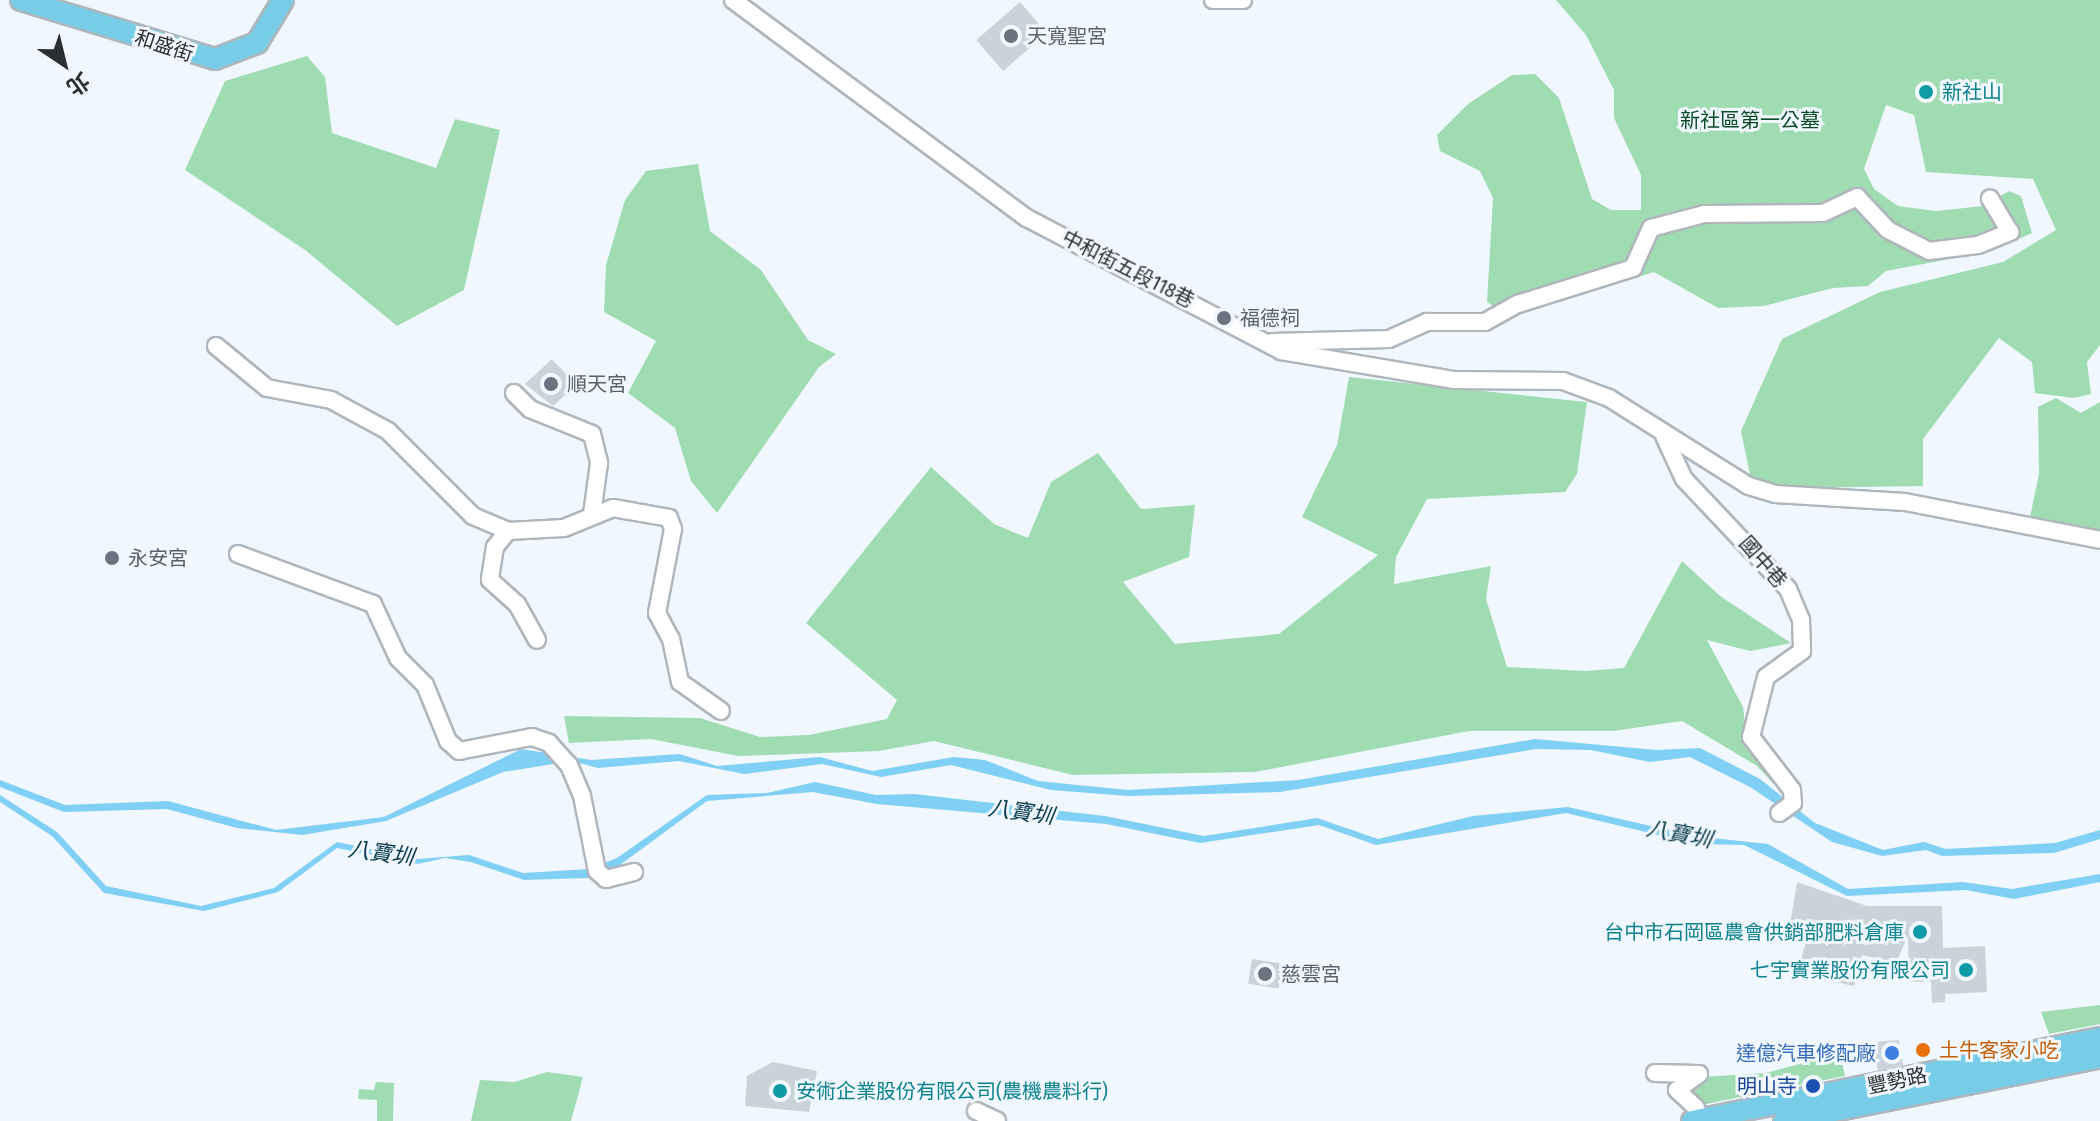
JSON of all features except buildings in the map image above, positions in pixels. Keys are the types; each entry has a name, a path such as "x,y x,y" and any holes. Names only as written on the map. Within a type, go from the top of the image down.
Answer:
{"main road":[{"name":"和盛街","path":"21,0 215,59 257,43 283,0"},
{"name":"豐勢路","path":"1694,1114 2100,1038"},
{"name":"豐勢路","path":"1784,1121 2100,1057"}],"street":[{"name":"中和街五段118巷","path":"733,0 1027,218 1182,295 1258,341 1292,355 1455,380 1563,381 1609,398 1664,436 1775,494 1905,502 2100,540"},
{"path":"1213,0 1243,0"},
{"path":"1258,341 1389,339 1427,322 1485,322 1518,304 1633,268 1651,228 1704,214 1823,213 1857,197 1888,230 1929,251 1959,249 2010,232 1990,199"},
{"path":"216,346 267,388 331,400 388,431 473,516 508,531 564,528 613,508 650,513 673,524 657,613 671,639 680,682 721,711"},
{"path":"514,393 530,409 592,434 599,463 592,514"},
{"name":"國中巷","path":"1664,436 1684,479 1788,589 1801,620 1802,651 1766,677 1751,737 1792,790 1793,803 1779,813"},
{"path":"508,531 495,547 490,580 517,604 537,640"},
{"path":"238,554 373,604 398,658 425,685 448,741 459,751 532,737 549,743 569,765 582,796 597,871 606,879 634,872"},
{"path":"1655,1073 1699,1074 1677,1090 1694,1114"},
{"path":"976,1111 997,1121"}],"green space":[{"name":"新社區第一公墓","path":"1556,0 2100,0 2100,345 2087,362 2091,394 2074,398 2035,393 2032,362 1999,338 1923,439 1923,486 1793,488 1751,479 1741,431 1782,339 1880,292 2003,262 2056,230 2033,179 1926,172 1914,115 1886,105 1864,169 1874,189 1898,206 1936,211 1983,206 2009,191 2021,196 2032,233 1992,251 1886,271 1868,286 1833,288 1764,306 1718,308 1654,272 1510,317 1487,302 1493,198 1480,171 1440,151 1437,135 1468,104 1512,75 1535,74 1559,98 1592,199 1611,210 1641,210 1641,175 1614,118 1614,90 1586,35"},
{"path":"307,56 325,77 332,133 436,168 455,119 500,130 464,290 397,326 305,250 185,170 225,81"},
{"path":"698,164 710,231 761,270 808,340 836,354 819,367 717,513 691,481 675,428 628,393 656,341 604,312 606,265 625,200 646,171"},
{"path":"1349,377 1587,402 1577,474 1565,492 1427,499 1396,557 1394,584 1491,566 1486,599 1507,667 1586,671 1624,668 1682,561 1720,596 1791,643 1750,651 1707,640 1743,707 1748,748 1785,788 1785,796 1757,766 1682,721 1613,731 1469,731 1255,772 1073,775 934,741 879,751 738,756 651,739 569,743 564,716 700,718 760,737 809,735 887,719 897,700 806,623 931,467 994,524 1028,538 1051,482 1098,453 1141,509 1195,505 1189,557 1123,582 1175,644 1279,634 1378,555 1302,517 1337,445"},
{"path":"2056,398 2081,413 2100,402 2100,534 2029,522 2039,474 2038,407"},
{"path":"2100,1005 2100,1024 2049,1034 2041,1012"},
{"path":"1840,1053 1845,1076 1701,1105 1684,1096 1701,1077 1766,1073"},
{"path":"547,1072 583,1077 571,1121 471,1121 480,1080 514,1082"},
{"path":"376,1082 394,1083 393,1121 377,1121 377,1100 358,1099 359,1089 374,1090"}],"water":[{"name":"八寶圳","path":"1535,739 1656,750 1700,748 1760,779 1815,823 1883,850 1924,842 1946,849 2055,843 2100,830 2100,839 2054,853 1942,856 1926,850 1882,856 1832,842 1750,787 1690,757 1650,762 1591,750 1536,749 1280,792 1128,796 1051,790 951,765 881,777 822,764 744,774 679,761 598,768 572,761 503,772 386,821 302,835 237,828 167,809 64,812 0,787 0,780 65,805 168,801 276,830 384,817 521,749 591,760 680,754 717,766 820,757 872,771 954,757 985,760 1038,781 1128,790 1298,780"},
{"name":"八寶圳","path":"815,782 876,795 915,794 1105,816 1204,836 1317,818 1378,839 1473,816 1568,807 1694,836 1768,844 1848,889 1963,882 2012,889 2100,874 2100,882 2014,899 1966,890 1847,896 1744,845 1696,844 1566,813 1376,845 1319,825 1200,843 1106,824 877,804 813,792 707,801 609,873 588,878 524,880 471,862 445,858 418,864 337,848 278,892 204,911 104,893 52,836 0,802 0,795 57,832 106,886 201,906 274,888 337,842 418,859 469,855 523,873 588,869 617,858 707,795 767,793"}],"place":[{"name":"天寬聖宮","path":"1011,36"},
{"name":"新社山","path":"1926,92"},
{"name":"福德祠","path":"1224,318"},
{"name":"順天宮","path":"551,384"},
{"name":"永安宮","path":"112,558"},
{"name":"台中市石岡區農會供銷部肥料倉庫","path":"1920,932"},
{"name":"七宇實業股份有限公司","path":"1966,970"},
{"name":"慈雲宮","path":"1265,974"},
{"name":"土牛客家小吃","path":"1923,1050"},
{"name":"達億汽車修配廠","path":"1892,1053"},
{"name":"明山寺","path":"1813,1086"},
{"name":"安術企業股份有限公司(農機農料行)","path":"780,1091"}]}
